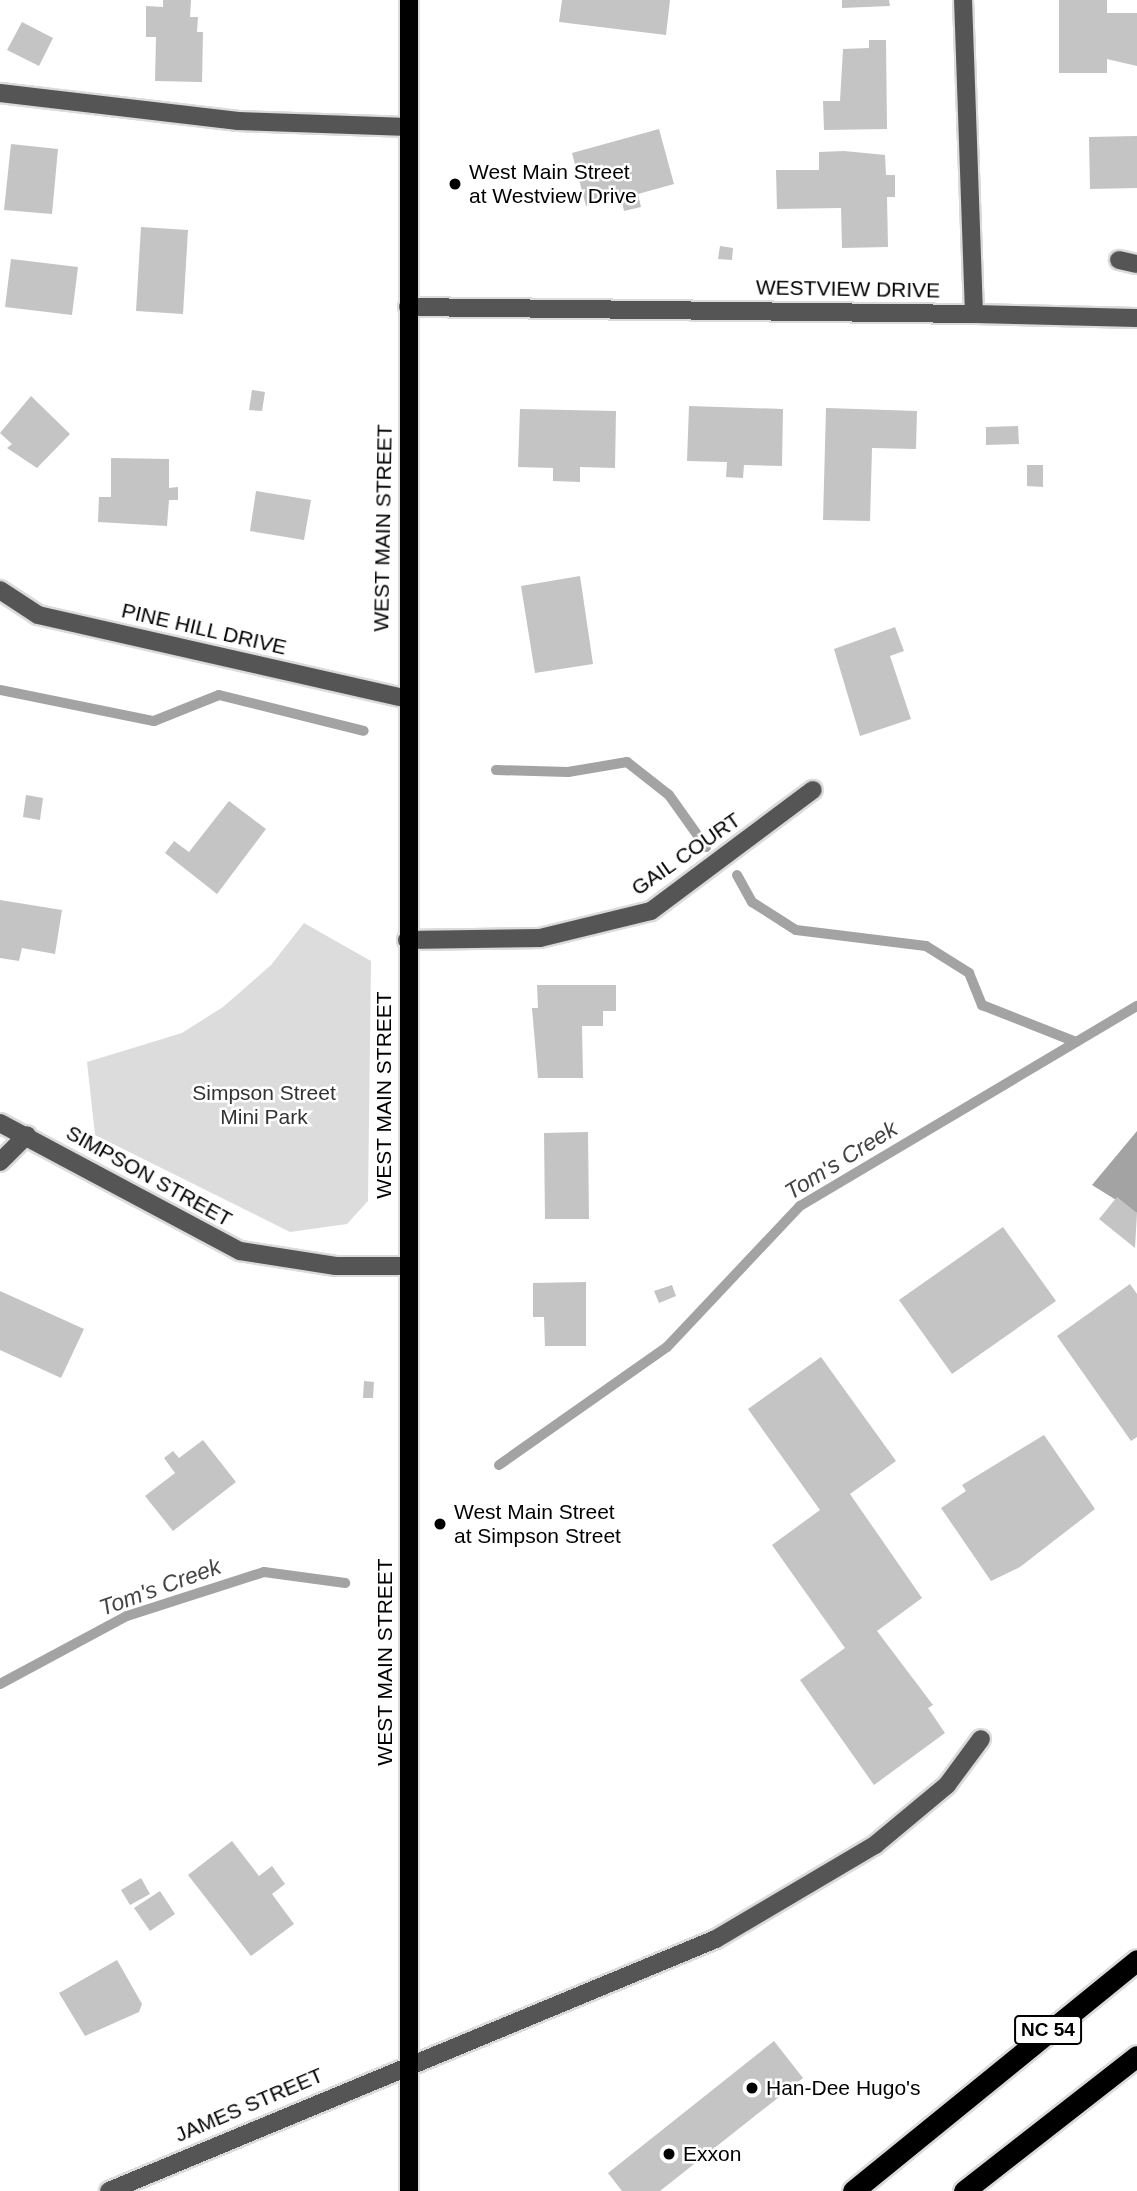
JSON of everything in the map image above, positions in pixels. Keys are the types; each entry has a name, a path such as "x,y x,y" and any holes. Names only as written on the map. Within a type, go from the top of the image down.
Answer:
{"highway":[{"name":"NC 54","path":"853,2191 1137,1960"},
{"path":"964,2191 1137,2056"}],"main road":[{"name":"WEST MAIN STREET","path":"409,0 404,698 407,940 405,1266 409,2191"}],"street":[{"path":"963,0 974,314"},
{"path":"0,93 238,121 408,127"},
{"path":"1119,260 1137,264"},
{"name":"WESTVIEW DRIVE","path":"408,307 1137,318"},
{"name":"PINE HILL DRIVE","path":"0,590 38,615 404,698"},
{"name":"GAIL COURT","path":"407,940 541,938 651,911 813,790"},
{"name":"SIMPSON STREET","path":"0,1123 27,1135 240,1251 336,1266 405,1266"},
{"path":"0,1162 27,1135"},
{"name":"JAMES STREET","path":"109,2191 408,2063 716,1939 875,1845 947,1785 981,1739"}],"green space":[{"name":"Simpson Street Mini Park","path":"304,923 371,961 368,1201 347,1224 290,1232 95,1135 87,1062 182,1033 223,1007 271,965"}],"shaded area":[{"path":"1137,1131 1137,1213 1092,1185"}],"building":[{"path":"163,0 191,0 190,17 198,17 197,32 203,32 202,82 155,81 156,37 146,37 146,6 163,7"},
{"path":"562,0 670,0 666,35 559,22"},
{"path":"842,0 889,0 890,6 842,8"},
{"path":"1059,0 1107,0 1107,13 1137,13 1137,66 1107,59 1107,73 1059,73"},
{"path":"22,22 53,38 39,66 7,50"},
{"path":"869,40 886,40 887,129 824,130 823,101 840,101 843,49 869,48"},
{"path":"659,129 674,184 638,194 641,207 624,211 621,197 586,206 572,153"},
{"path":"1137,136 1137,188 1090,189 1089,137"},
{"path":"11,144 58,149 52,214 4,210"},
{"path":"844,151 885,155 886,175 895,175 895,197 887,197 888,247 842,248 841,208 777,209 776,170 819,170 819,152"},
{"path":"141,227 188,230 183,314 136,311"},
{"path":"720,246 733,248 732,260 718,259"},
{"path":"11,259 78,267 72,315 5,307"},
{"path":"252,390 265,392 262,411 249,410"},
{"path":"31,396 70,434 37,468 7,448 12,444 0,433"},
{"path":"689,406 783,409 782,466 744,465 743,478 726,477 727,462 687,461"},
{"path":"826,408 917,411 916,449 872,448 870,521 823,520"},
{"path":"520,409 616,411 615,468 580,467 580,482 553,481 553,468 518,467"},
{"path":"1018,426 1019,444 986,445 986,427"},
{"path":"111,458 169,459 169,488 178,487 178,500 169,500 167,526 98,522 99,497 111,497"},
{"path":"1027,465 1043,465 1043,487 1027,486"},
{"path":"256,491 311,500 304,540 250,531"},
{"path":"580,576 593,664 535,673 521,586"},
{"path":"895,627 904,651 890,656 911,719 860,736 834,649"},
{"path":"26,795 43,798 40,820 23,817"},
{"path":"229,801 266,829 217,894 165,853 174,841 189,852"},
{"path":"0,900 62,910 55,954 22,948 19,961 0,958"},
{"path":"537,985 616,985 616,1011 603,1011 603,1026 582,1026 583,1078 538,1078 532,1008 538,1008"},
{"path":"588,1132 589,1219 545,1219 544,1133"},
{"path":"1117,1197 1137,1213 1135,1248 1099,1219"},
{"path":"1003,1227 1056,1301 952,1374 899,1300"},
{"path":"586,1282 586,1346 545,1346 544,1317 533,1317 533,1283"},
{"path":"1130,1284 1137,1294 1137,1437 1131,1441 1057,1336"},
{"path":"672,1285 676,1296 659,1303 654,1291"},
{"path":"0,1291 84,1329 61,1378 0,1350"},
{"path":"821,1357 896,1461 850,1494 922,1598 877,1631 933,1705 928,1708 945,1733 874,1785 800,1680 845,1648 772,1545 820,1510 748,1409"},
{"path":"364,1381 374,1382 373,1398 363,1398"},
{"path":"1044,1435 1095,1509 1020,1567 991,1581 941,1508 966,1491 962,1485"},
{"path":"203,1440 236,1482 173,1531 145,1496 175,1473 164,1458 173,1451 179,1458"},
{"path":"232,1841 259,1876 272,1866 285,1884 272,1894 294,1924 251,1956 188,1875"},
{"path":"141,1878 150,1894 130,1905 121,1890"},
{"path":"160,1891 175,1914 150,1931 134,1908"},
{"path":"117,1960 142,2004 139,2012 85,2036 59,1993"},
{"path":"774,2041 803,2078 660,2191 622,2191 608,2173"}],"waterway":[{"path":"0,690 154,721 219,695 364,731"},
{"path":"496,770 568,772 627,762 669,795 706,847"},
{"path":"737,875 752,902 796,930 926,946 969,973 982,1005 1076,1042"},
{"name":"Tom's Creek","path":"499,1465 667,1347 800,1206 1137,1006"},
{"name":"Tom's Creek","path":"0,1684 127,1616 264,1572 345,1583"}],"place":[{"name":"West Main Street at Westview Drive","path":"455,184"},
{"name":"West Main Street at Simpson Street","path":"440,1524"},
{"name":"Han-Dee Hugo's","path":"752,2088"},
{"name":"Exxon","path":"669,2154"}]}
